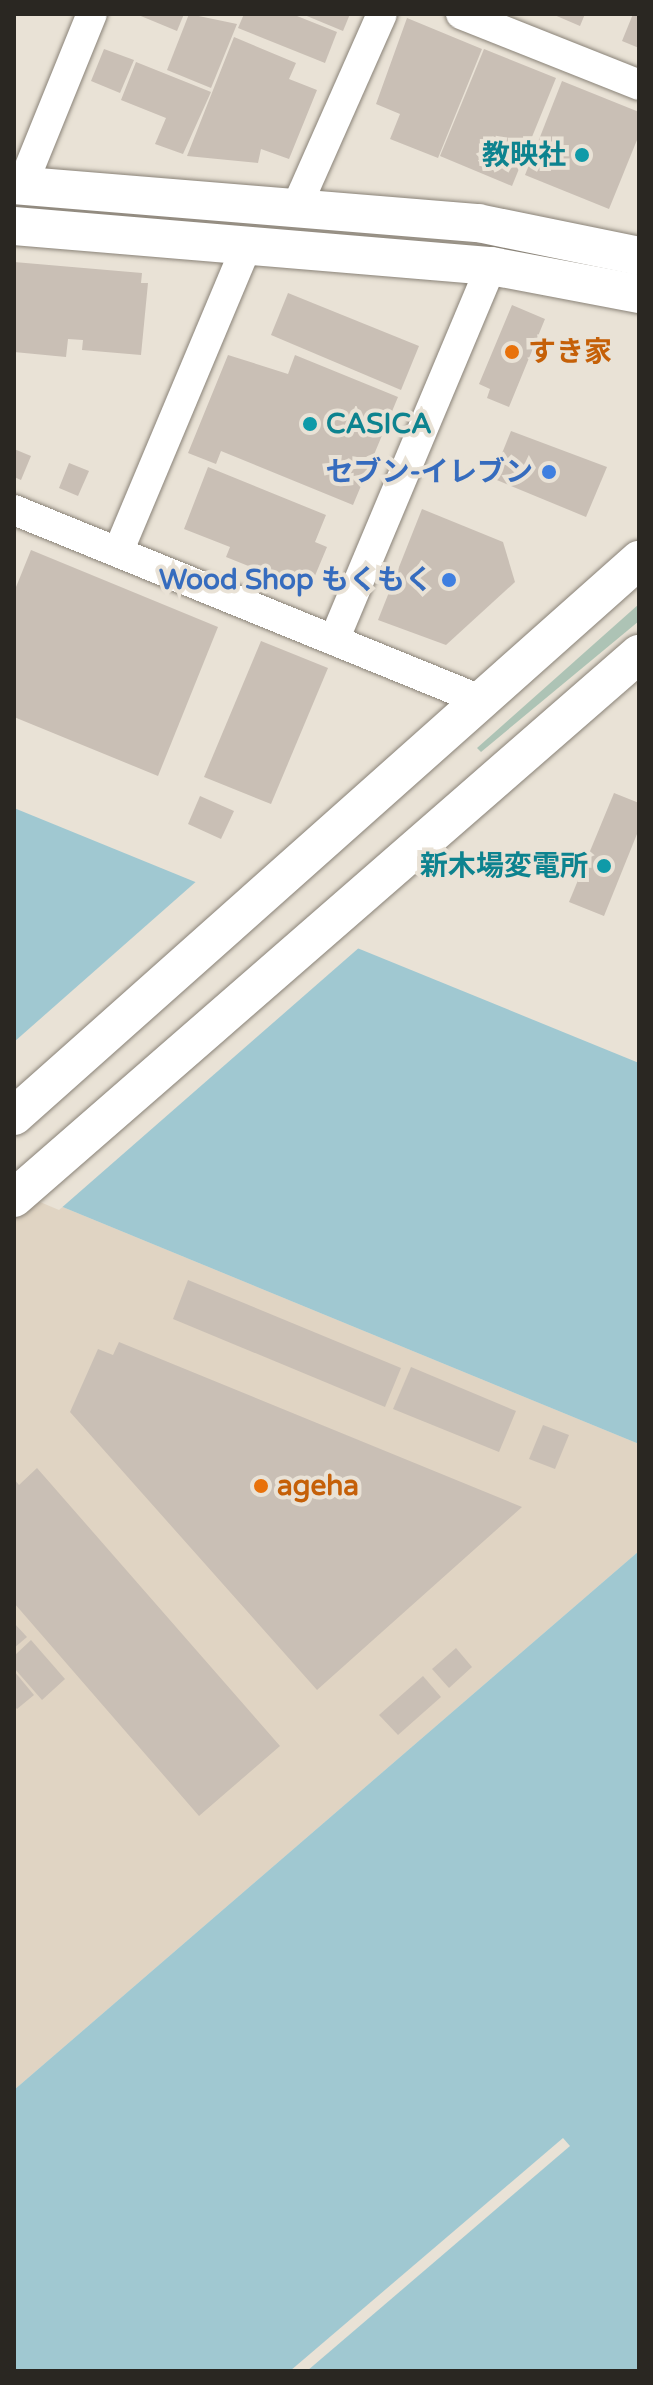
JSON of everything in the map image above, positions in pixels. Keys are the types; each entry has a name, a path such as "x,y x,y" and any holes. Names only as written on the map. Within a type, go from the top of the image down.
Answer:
{"street":[{"path":"92,14 18,185 478,223 639,256"},
{"path":"296,208 382,14"},
{"path":"461,14 639,85"},
{"path":"14,226 491,266 639,294"},
{"path":"118,552 247,245"},
{"path":"334,640 491,266"},
{"path":"14,510 483,701"},
{"path":"14,1116 639,560"},
{"path":"14,1198 359,893 639,654"}],"shaded area":[{"path":"14,1187 639,1444 639,1551 14,2090"}],"green space":[{"path":"639,604 639,621 481,752 477,748"}],"water":[{"path":"14,808 639,1063 639,1444 14,1187"},
{"path":"639,1551 639,2371 14,2371 14,2090"}],"pier":[{"path":"199,879 361,946 59,1210 14,1191 14,1042"},
{"path":"563,2138 570,2146 307,2371 290,2371"}],"building":[{"path":"136,14 184,14 177,31"},
{"path":"189,14 237,24 211,88 167,70"},
{"path":"244,14 292,14 337,32 325,63 238,28"},
{"path":"302,14 350,14 343,31"},
{"path":"552,14 585,14 580,26"},
{"path":"633,14 639,14 639,48 622,41"},
{"path":"407,18 482,49 438,158 390,139 400,114 376,104"},
{"path":"234,37 296,63 289,79 317,90 289,159 261,149 258,163 187,156"},
{"path":"104,49 134,60 120,93 91,81"},
{"path":"484,49 556,78 512,186 440,156"},
{"path":"136,62 211,92 183,154 155,144 166,118 121,100"},
{"name":"教映社","path":"562,81 639,112 639,135 609,209 525,175"},
{"path":"14,262 142,273 141,283 148,283 141,355 82,350 83,340 68,339 66,357 14,352"},
{"path":"288,293 419,346 401,390 271,335"},
{"name":"すき家","path":"512,305 545,319 509,407 487,398 490,389 479,384"},
{"name":"CASICA","path":"228,355 288,374 295,355 398,397 353,505 221,451 216,464 188,453"},
{"name":"セブン-イレブン","path":"511,431 607,467 586,517 492,478"},
{"path":"14,449 31,456 21,480 14,477"},
{"path":"69,463 89,471 78,496 59,488"},
{"path":"208,467 326,515 315,542 327,547 309,590 226,557 230,547 184,529"},
{"path":"422,509 503,542 515,582 446,645 378,620"},
{"path":"31,550 218,627 158,776 14,717 14,592"},
{"path":"261,641 328,668 271,804 204,777"},
{"name":"新木場変電所","path":"614,793 639,803 639,829 604,916 569,902"},
{"path":"200,796 234,811 221,839 188,824"},
{"path":"188,1280 401,1368 385,1407 173,1319"},
{"path":"119,1342 522,1507 317,1690 70,1412 98,1349 113,1355"},
{"path":"411,1367 516,1411 499,1452 393,1409"},
{"path":"543,1425 569,1435 555,1469 529,1459"},
{"path":"37,1468 280,1746 199,1816 14,1603 14,1479 19,1485"},
{"path":"14,1623 27,1637 14,1648"},
{"path":"31,1640 65,1679 42,1700 14,1668 14,1656"},
{"path":"456,1648 472,1667 449,1688 432,1669"},
{"path":"14,1671 34,1695 17,1709 14,1706"},
{"path":"423,1676 441,1697 398,1735 379,1715"}],"place":[{"name":"教映社","path":"582,155"},
{"name":"すき家","path":"512,352"},
{"name":"CASICA","path":"310,424"},
{"name":"セブン-イレブン","path":"549,472"},
{"name":"Wood Shop もくもく","path":"449,580"},
{"name":"新木場変電所","path":"604,866"},
{"name":"ageha","path":"261,1486"}]}
